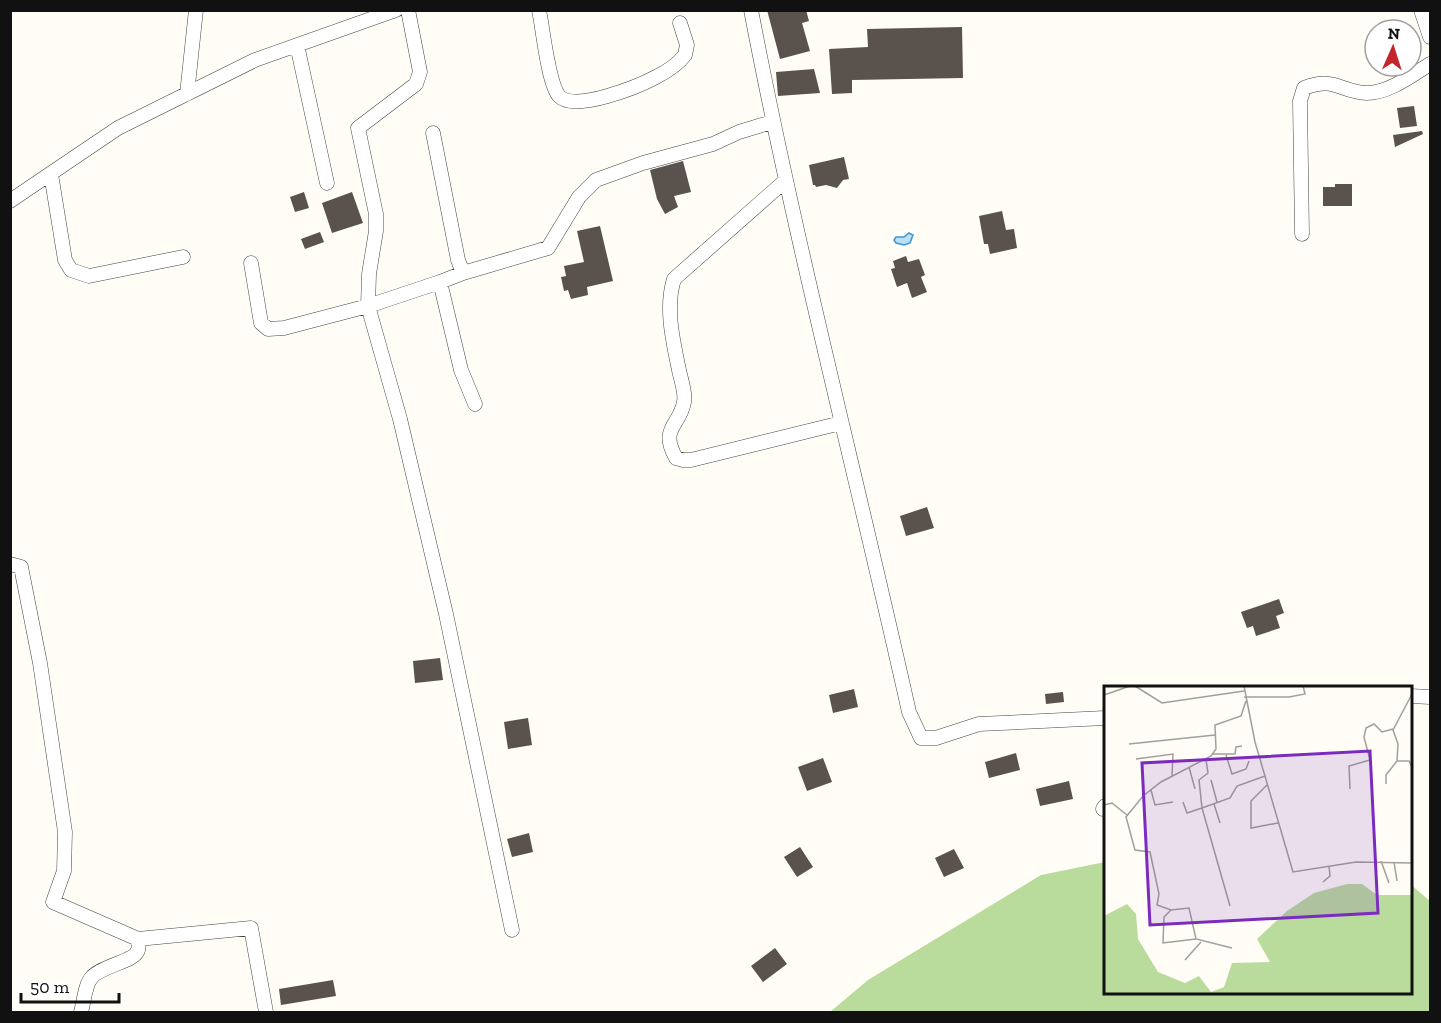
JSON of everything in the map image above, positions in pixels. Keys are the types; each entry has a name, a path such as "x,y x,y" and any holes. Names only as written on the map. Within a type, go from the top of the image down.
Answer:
{"street":[{"path":"187,94 196,10"},
{"path":"10,201 118,128 255,60 396,10"},
{"path":"408,10 420,72 416,84 358,128 376,214 368,306 400,419 446,614 512,930"},
{"path":"539,10 555,87 559,96 565,101 581,102 595,99 657,76 686,55 687,45 680,23"},
{"path":"751,10 772,122 841,423 909,712 921,738 936,738 979,724 1104,718"},
{"path":"1421,10 1431,37"},
{"path":"297,45 327,183"},
{"path":"1302,234 1300,101 1304,88 1317,83 1331,83 1346,89 1368,93 1386,89 1431,64"},
{"path":"251,263 261,323 268,329 284,328 368,306 463,273 548,248 579,197 596,180 643,163 713,144 739,132 772,122"},
{"path":"433,133 458,260 463,273"},
{"path":"51,174 65,260 71,270 89,276 183,257"},
{"path":"786,180 674,279 670,292 672,339 684,402 672,426 669,446 676,458 684,460 841,423"},
{"path":"440,282 461,370 475,404"},
{"path":"10,564 21,567 39,663 65,832 64,871 52,902 138,939 251,928 266,1012"},
{"path":"1411,696 1431,697"},
{"path":"81,1012 92,976 111,964 136,955 139,950 138,939"}],"green space":[{"path":"1104,862 1104,993 1411,993 1411,885 1430,901 1430,1012 830,1012 868,980 1041,875"}],"water":[{"path":"909,233 913,235 910,243 904,245 894,240 896,237 904,237"}],"building":[{"path":"767,10 806,10 809,21 802,23 810,51 780,59"},
{"path":"962,27 963,78 852,80 852,93 832,94 829,49 868,47 867,29"},
{"path":"814,69 820,93 778,96 776,72"},
{"path":"1414,106 1417,126 1400,128 1397,108"},
{"path":"1422,131 1423,134 1395,147 1393,135"},
{"path":"844,157 849,179 843,180 837,188 813,185 809,165"},
{"path":"683,161 691,192 674,196 678,207 665,214 657,199 650,170"},
{"path":"1335,184 1352,184 1352,206 1323,206 1323,187 1335,187"},
{"path":"304,192 309,208 295,212 290,197"},
{"path":"352,192 363,223 332,233 322,203"},
{"path":"1002,211 1006,230 1014,229 1017,248 990,254 988,244 984,244 979,216"},
{"path":"600,226 613,281 587,287 588,295 571,299 568,290 564,291 561,277 566,276 564,266 584,262 577,231"},
{"path":"320,232 324,242 305,249 301,239"},
{"path":"906,256 908,262 919,259 925,275 921,277 927,292 912,298 907,283 897,287 891,269 895,268 893,261"},
{"path":"927,507 934,528 906,536 900,516"},
{"path":"1279,599 1284,613 1276,616 1280,628 1256,636 1253,626 1247,628 1241,612"},
{"path":"440,658 443,680 415,683 413,661"},
{"path":"854,689 858,707 833,713 829,695"},
{"path":"1063,692 1064,702 1046,704 1045,694"},
{"path":"528,718 532,745 508,749 504,722"},
{"path":"1016,753 1020,770 989,778 985,762"},
{"path":"823,758 832,782 807,791 798,767"},
{"path":"1069,781 1073,799 1040,806 1036,789"},
{"path":"529,833 533,852 512,857 507,839"},
{"path":"800,847 813,867 797,877 784,857"},
{"path":"954,849 964,868 944,877 935,858"},
{"path":"775,948 787,964 763,982 751,966"},
{"path":"333,980 336,996 281,1005 279,989"}]}
